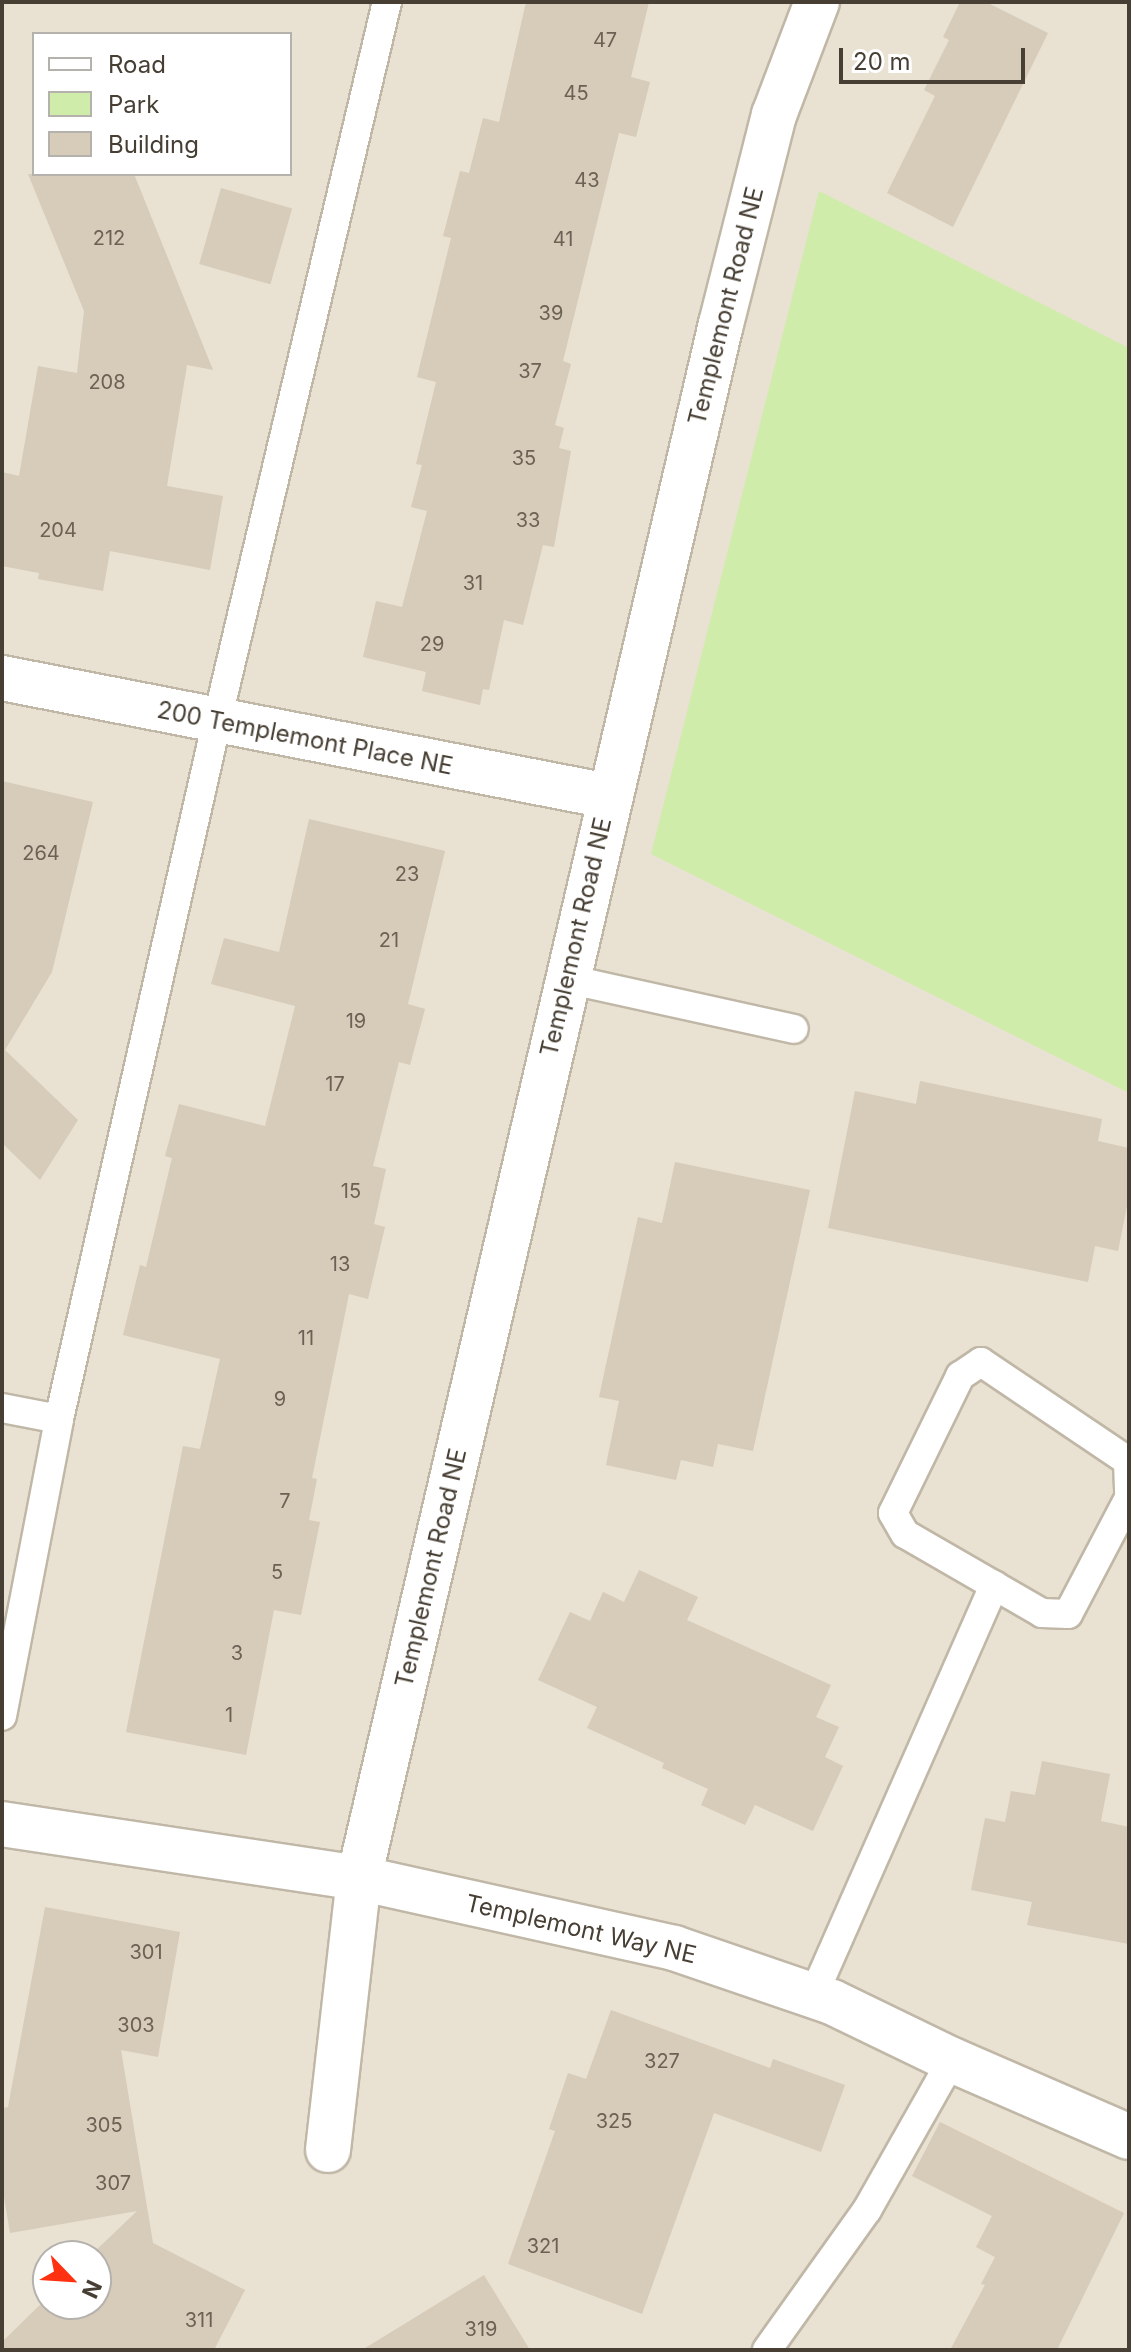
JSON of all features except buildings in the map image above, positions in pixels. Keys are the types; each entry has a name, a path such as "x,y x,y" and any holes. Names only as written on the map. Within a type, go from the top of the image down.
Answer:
{"street":[{"name":"Templemont Road NE","path":"328,2150 359,1878 608,796 774,115 817,2"},
{"name":"200 Templemont Place NE","path":"2,678 608,796"},
{"name":"Templemont Way NE","path":"2,1824 359,1878 674,1948 813,1996 1129,2137"}],"lane":[{"path":"2,1716 59,1419 217,721 387,2"},
{"path":"567,979 794,1029"},
{"path":"981,1362 1128,1461 1129,1498 1068,1614 1042,1613 994,1585 905,1534 893,1513 960,1376 981,1362"},
{"path":"2,1408 59,1419"},
{"path":"813,1996 994,1585"},
{"path":"767,2350 867,2210 952,2060"}],"shaded area":[{"path":"2,2 1129,2 1129,2350 2,2350"}],"green space":[{"path":"819,191 1129,348 1129,1093 651,854"}]}
